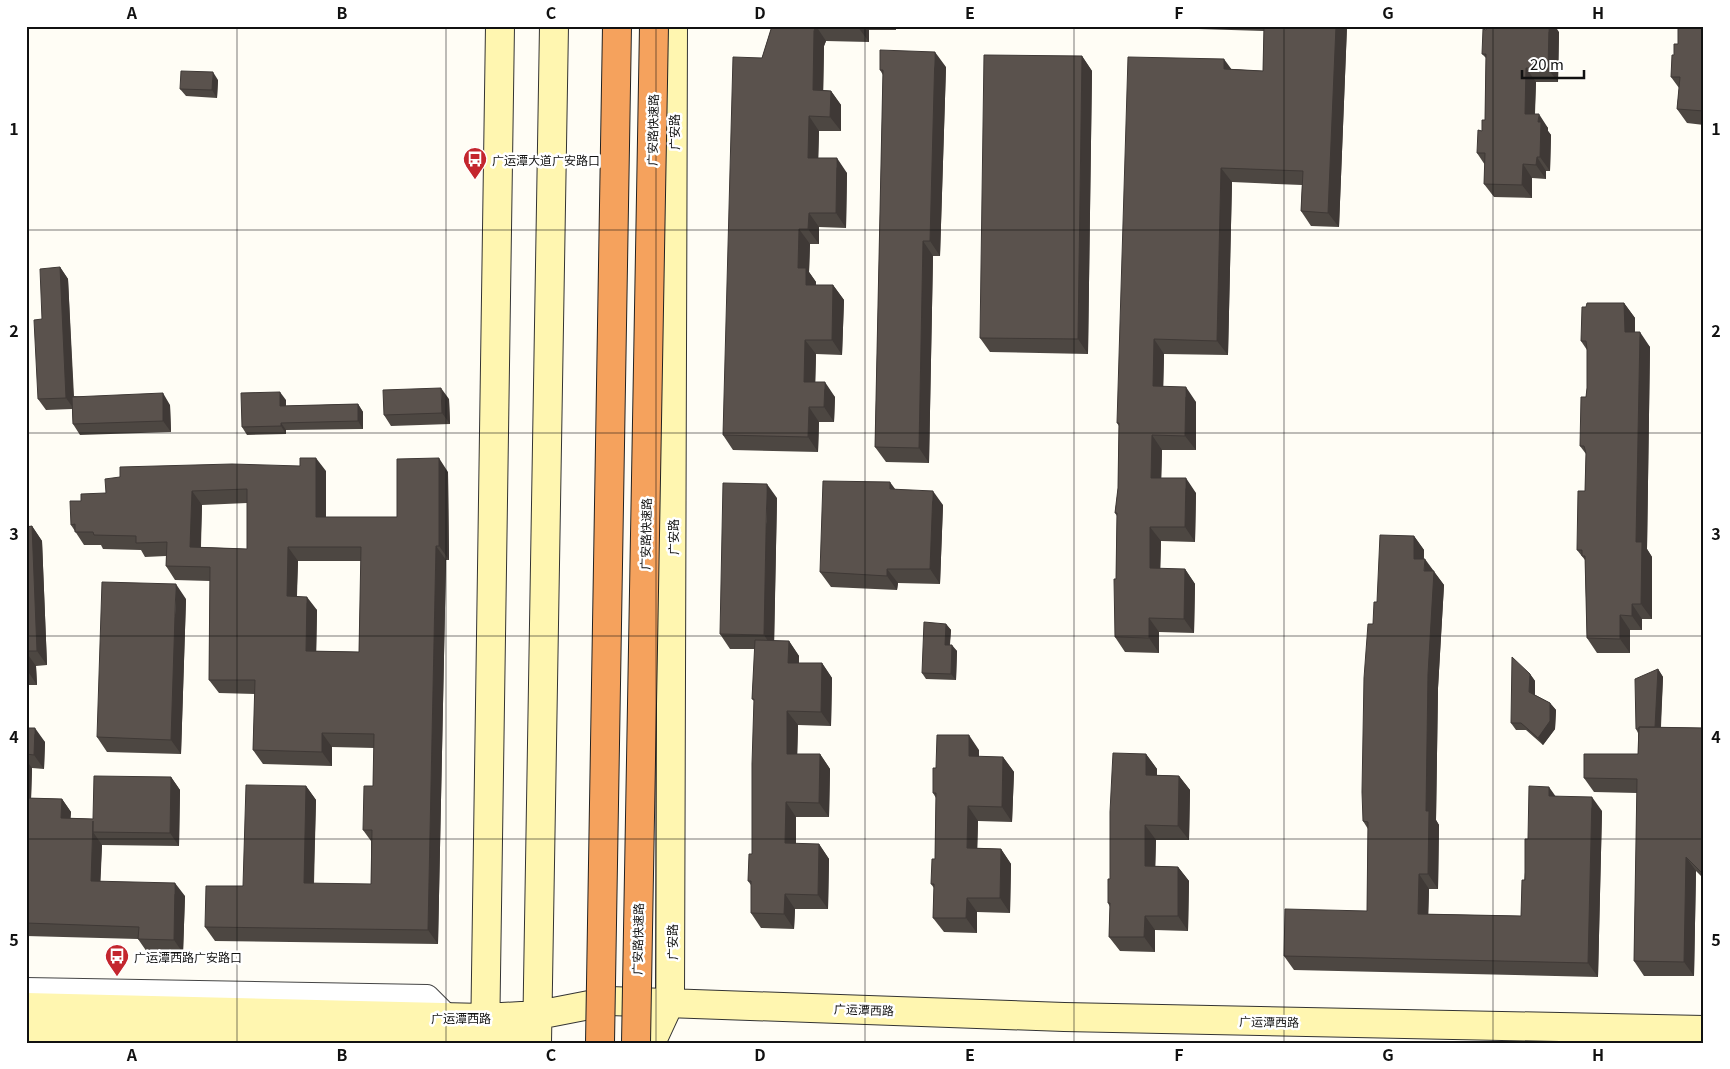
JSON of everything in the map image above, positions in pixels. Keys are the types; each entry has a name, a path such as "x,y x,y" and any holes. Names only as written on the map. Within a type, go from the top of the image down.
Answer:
{"highway":[{"path":"600,1043 617,26"},
{"name":"广安路快速路","path":"636,1043 654,26"}],"main road":[{"path":"484,1034 500,26"},
{"path":"542,26 553,81"},
{"path":"537,1043 554,26"},
{"path":"610,1043 611,26"},
{"name":"广安路","path":"651,1043 670,1002 673,26"},
{"name":"广运潭西路","path":"484,1034 538,1015 610,1001 1064,1017 1704,1030"},
{"name":"广运潭西路","path":"26,1007 449,1033"},
{"name":"广运潭西路","path":"26,1034 449,1033 484,1034 527,1043"}],"street":[{"path":"26,990 427,997 449,1033"}],"building":[{"path":"772,26 816,26 814,31 813,90 831,91 830,117 809,116 808,158 837,158 836,213 809,213 808,229 799,229 798,268 806,268 806,285 833,285 832,340 805,340 804,382 825,382 824,407 809,407 808,437 723,435 733,57 762,58"},
{"path":"824,26 859,26 858,27"},
{"path":"1264,26 1336,26 1328,213 1301,211 1303,171 1221,168 1217,341 1154,339 1153,386 1186,387 1185,436 1152,435 1151,478 1186,478 1185,527 1150,527 1150,568 1185,569 1184,619 1149,618 1149,638 1115,637 1114,579 1116,579 1117,513 1115,513 1118,488 1119,423 1117,423 1128,57 1224,59 1224,69 1263,71"},
{"path":"1486,26 1549,26 1548,69 1526,68 1525,114 1539,114 1538,122 1541,122 1540,157 1537,157 1536,165 1523,164 1522,185 1484,184 1485,153 1477,153 1478,130 1482,131 1482,120 1485,120 1486,54 1482,54 1483,29 1486,30"},
{"path":"1678,26 1704,26 1704,111 1677,109 1680,77 1671,77 1674,44 1678,44"},
{"path":"880,50 935,52 930,241 923,241 919,448 875,447 883,70 880,70"},
{"path":"984,55 1082,56 1078,339 980,338"},
{"path":"181,71 213,72 212,90 180,89"},
{"path":"60,267 66,398 38,399 34,320 42,319 40,269"},
{"path":"1587,303 1624,303 1625,332 1640,332 1636,542 1642,542 1641,604 1632,604 1632,616 1620,615 1620,639 1587,638 1585,556 1582,556 1582,550 1577,550 1578,491 1585,491 1586,453 1584,446 1580,446 1581,397 1586,397 1587,388 1587,349 1586,341 1581,341 1582,307 1586,307"},
{"path":"441,388 442,413 384,415 383,390"},
{"path":"280,392 280,406 358,404 358,421 281,423 281,426 242,427 241,393"},
{"path":"163,393 163,421 73,424 72,397"},
{"path":"300,458 316,458 316,517 397,517 397,459 439,458 439,546 436,546 428,930 205,927 206,886 243,886 246,785 306,786 304,883 371,884 372,830 363,830 364,786 373,786 374,734 322,733 322,752 253,750 255,680 209,680 210,567 166,566 167,542 136,543 136,536 94,535 93,532 75,532 75,524 71,525 70,501 81,501 81,494 106,493 105,479 120,477 120,467 232,464 300,466","holes":["247,489 247,549 190,547 192,491","288,547 361,547 359,652 306,651 307,597 287,596"]},
{"path":"823,481 890,482 890,489 933,491 930,569 887,569 887,576 820,572"},
{"path":"723,483 767,484 764,635 720,634"},
{"path":"32,526 37,651 26,651 26,527"},
{"path":"1380,535 1414,536 1414,559 1425,559 1424,571 1434,571 1428,674 1426,811 1429,811 1428,874 1419,874 1418,914 1521,916 1522,880 1525,880 1525,839 1528,839 1529,786 1549,787 1549,796 1592,797 1588,963 1284,956 1285,909 1367,911 1368,822 1363,821 1362,792 1364,678 1368,624 1373,624 1374,602 1377,602"},
{"path":"102,582 176,584 171,740 97,737"},
{"path":"924,622 946,624 945,645 952,645 951,674 922,673"},
{"path":"755,640 789,641 788,663 822,663 821,712 787,711 787,754 820,754 819,803 786,802 785,843 819,844 818,895 785,894 784,914 751,913 751,881 748,881 749,854 752,854 754,699 752,699"},
{"path":"1512,657 1530,674 1529,692 1550,703 1550,721 1538,738 1521,723 1511,723"},
{"path":"1658,669 1655,727 1639,727 1639,729 1636,729 1635,679"},
{"path":"1639,727 1704,728 1704,875 1686,857 1684,962 1634,961 1637,779 1584,778 1584,754 1638,754"},
{"path":"26,728 35,728 34,755 26,754"},
{"path":"937,735 969,735 969,756 1003,757 1002,807 968,806 967,848 1001,849 1000,898 967,898 966,918 933,918 934,884 931,884 932,859 935,859 936,793 933,793 933,768 936,768"},
{"path":"1113,753 1146,754 1146,775 1179,776 1178,826 1145,825 1145,866 1178,867 1178,916 1145,916 1144,937 1109,937 1110,903 1108,903 1108,879 1110,879 1110,812"},
{"path":"94,776 171,777 170,833 93,832 93,821 91,881 175,883 174,940 138,939 139,927 26,923 26,798 62,799 61,818 93,819"}],"place":[{"name":"广运潭大道广安路口","path":"475,180"},
{"name":"广运潭西路广安路口","path":"117,977"}]}
